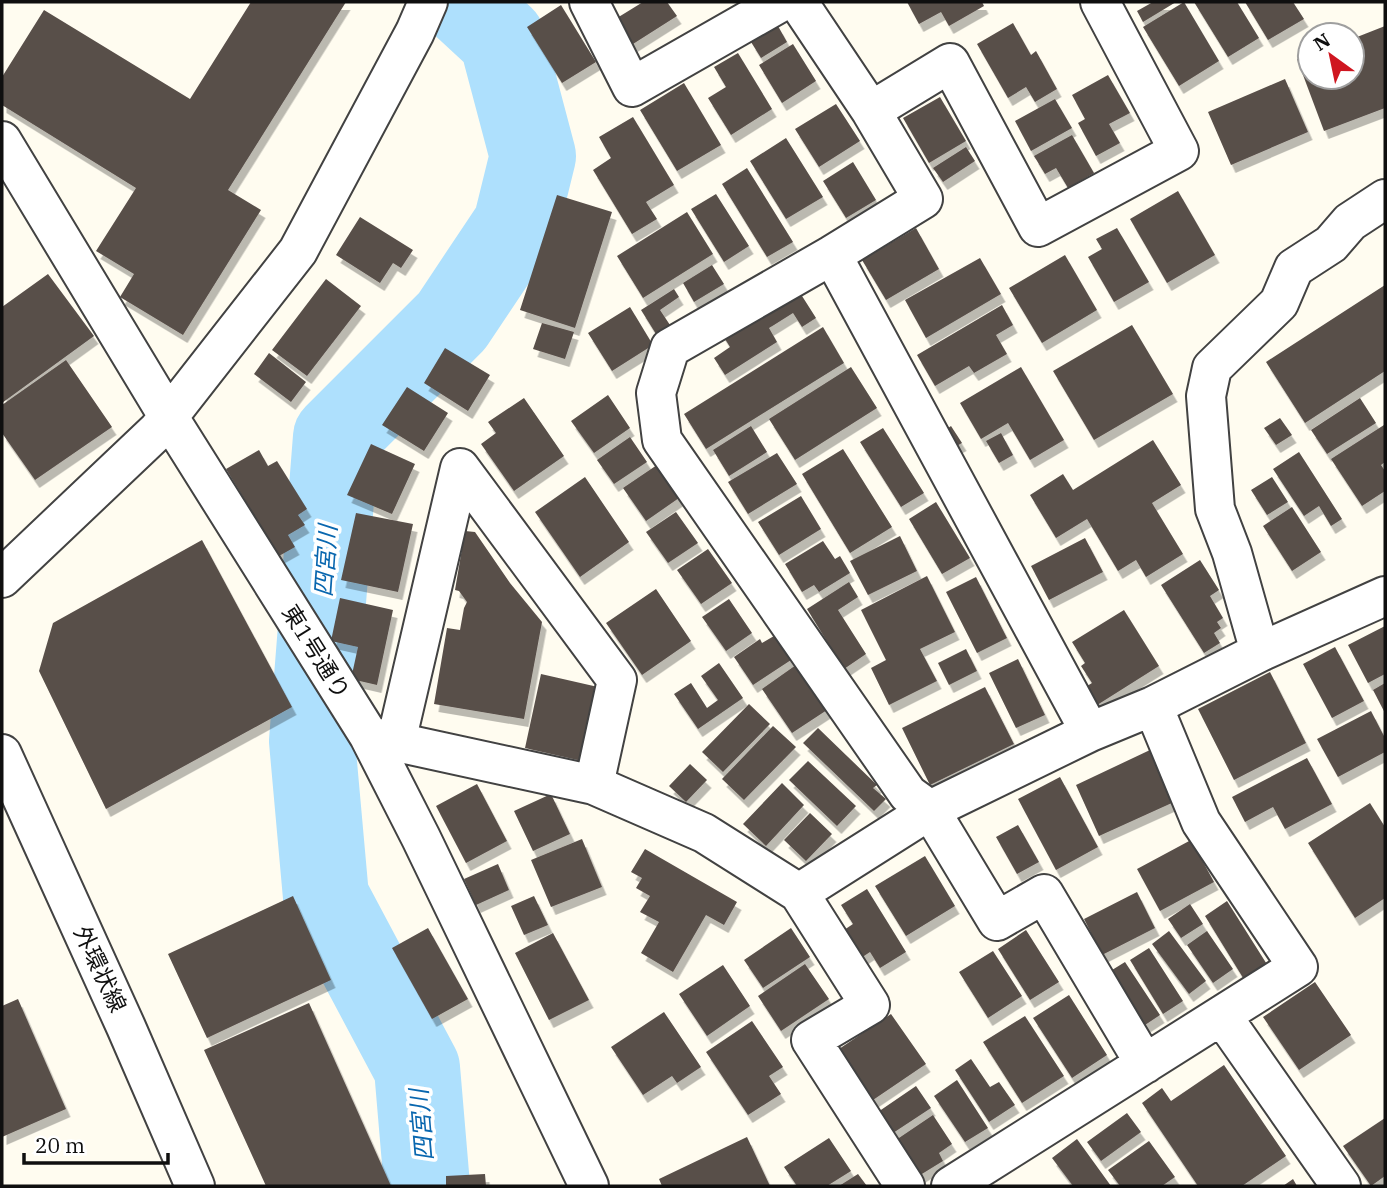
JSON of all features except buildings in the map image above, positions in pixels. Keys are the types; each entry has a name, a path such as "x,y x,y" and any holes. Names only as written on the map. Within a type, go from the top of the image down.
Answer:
{"street":[{"path":"589,2 632,87 781,2"},
{"path":"798,2 871,111 923,199 832,256 670,348 656,393 662,440 908,794 930,810 997,921 1044,894 1145,1064"},
{"path":"871,111 950,63 1038,227 1179,151 1108,5"},
{"path":"2,578 158,430 298,251 422,17"},
{"name":"東1号通り","path":"2,141 168,416 383,739 427,850 589,1186"},
{"path":"1260,652 1232,553 1215,509 1206,396 1212,368 1279,303 1294,268 1331,244 1350,222 1385,199"},
{"path":"832,256 1090,732"},
{"path":"594,785 617,680 460,468 383,739 594,785 704,833 799,893 870,1005 811,1040 905,1186"},
{"path":"799,893 930,810 1090,732 1153,706 1260,652 1385,596"},
{"path":"951,1186 1298,967 1201,822 1153,706"},
{"name":"外環状線","path":"2,754 127,1027 195,1186"},
{"path":"1222,1016 1342,1186"}],"waterway":[{"name":"四宮川","path":"427,1186 417,1068 326,897 312,741 336,437 452,321 516,225 533,156 502,39 462,2"}]}
